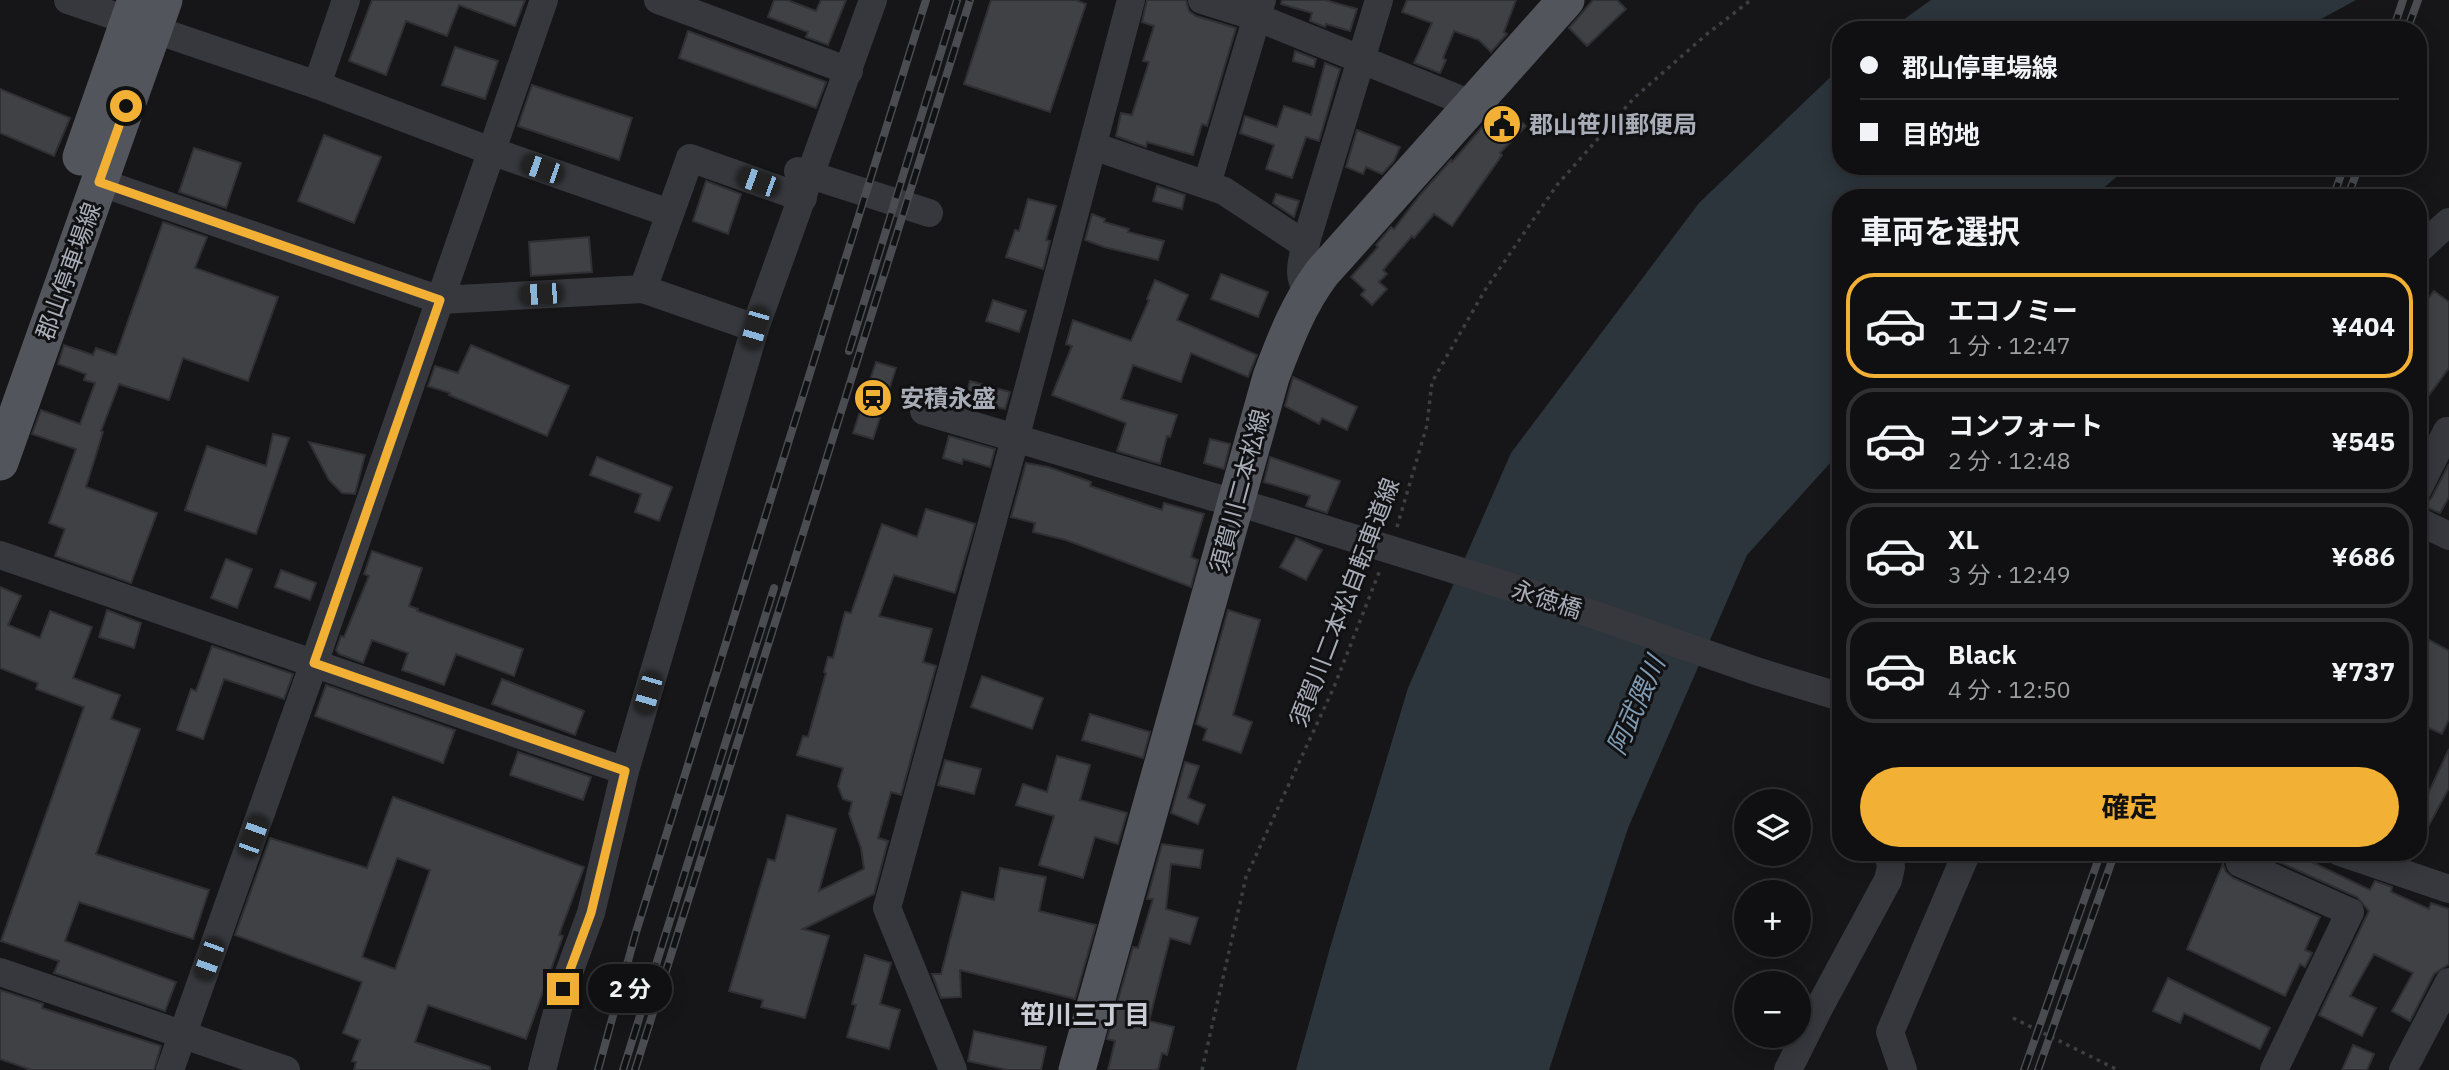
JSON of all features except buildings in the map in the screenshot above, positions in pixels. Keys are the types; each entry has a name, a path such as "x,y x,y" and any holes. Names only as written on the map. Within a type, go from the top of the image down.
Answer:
{"main road":[{"name":"須賀川二本松線","path":"1077,1070 1270,377 1294,318 1308,292 1471,104 1566,0"},
{"name":"郡山停車場線","path":"0,462 99,182 145,12"},
{"name":"郡山停車場線","path":"0,393 145,12"}],"street":[{"path":"68,0 145,12 317,85 669,214"},
{"path":"317,85 346,0"},
{"path":"170,1070 544,0"},
{"path":"658,0 702,7 849,71"},
{"path":"542,1070 563,989 591,913 625,771 755,328 873,0"},
{"path":"953,1070 887,908 1131,0"},
{"path":"1202,0 1259,9 1361,61 1471,104"},
{"path":"1308,292 1300,274 1306,242 1379,0"},
{"path":"1207,184 1259,9"},
{"path":"1093,146 1224,191 1298,240 1306,242"},
{"path":"643,289 690,158 803,198"},
{"path":"798,170 929,213"},
{"path":"99,182 440,300 643,289 755,328"},
{"path":"2427,242 2449,222"},
{"name":"永徳橋","path":"924,411 1237,502 1543,597 1759,672 1832,694"},
{"path":"2427,472 2449,431"},
{"path":"2427,525 2449,536"},
{"path":"0,555 625,771"},
{"path":"1788,1070 1888,880 1890,861"},
{"path":"1903,1070 1889,1032 1963,861"},
{"path":"2367,861 2449,888"},
{"path":"2240,863 2350,912 2274,1070"},
{"path":"0,972 286,1070"},
{"path":"2403,1070 2449,982"}],"path":[{"name":"須賀川二本松自転車道線","path":"1396,531 1427,425 1432,382 1485,290 1557,185 1634,98 1707,34 1751,0"},
{"name":"須賀川二本松自転車道線","path":"1202,1070 1246,877 1334,687 1381,567"},
{"path":"2013,1018 2118,1070"}],"water":[{"path":"1931,0 2356,0 2318,21 1902,21"},
{"name":"阿武隈川","path":"1832,76 1832,175 2119,175 2102,189 1832,189 1832,461 1747,555 1628,828 1549,1070 1296,1070 1408,688 1511,453 1699,203"}],"railway":[{"path":"598,1070 636,932 926,0"},
{"path":"849,351 957,0"},
{"path":"635,1070 970,0"},
{"path":"2396,21 2403,0"},
{"path":"2410,21 2418,0"},
{"path":"2336,189 2341,175"},
{"path":"2350,189 2356,175"},
{"path":"623,1070 774,588"},
{"path":"2024,1070 2098,861"},
{"path":"2038,1070 2112,861"}],"place":[{"name":"郡山笹川郵便局","path":"1502,124"},
{"name":"安積永盛","path":"873,398"}],"district":[{"name":"笹川三丁目","path":"1085,1014"}],"route":[{"path":"126,106 99,182 440,300 314,663 625,771 591,913 563,989"}]}
